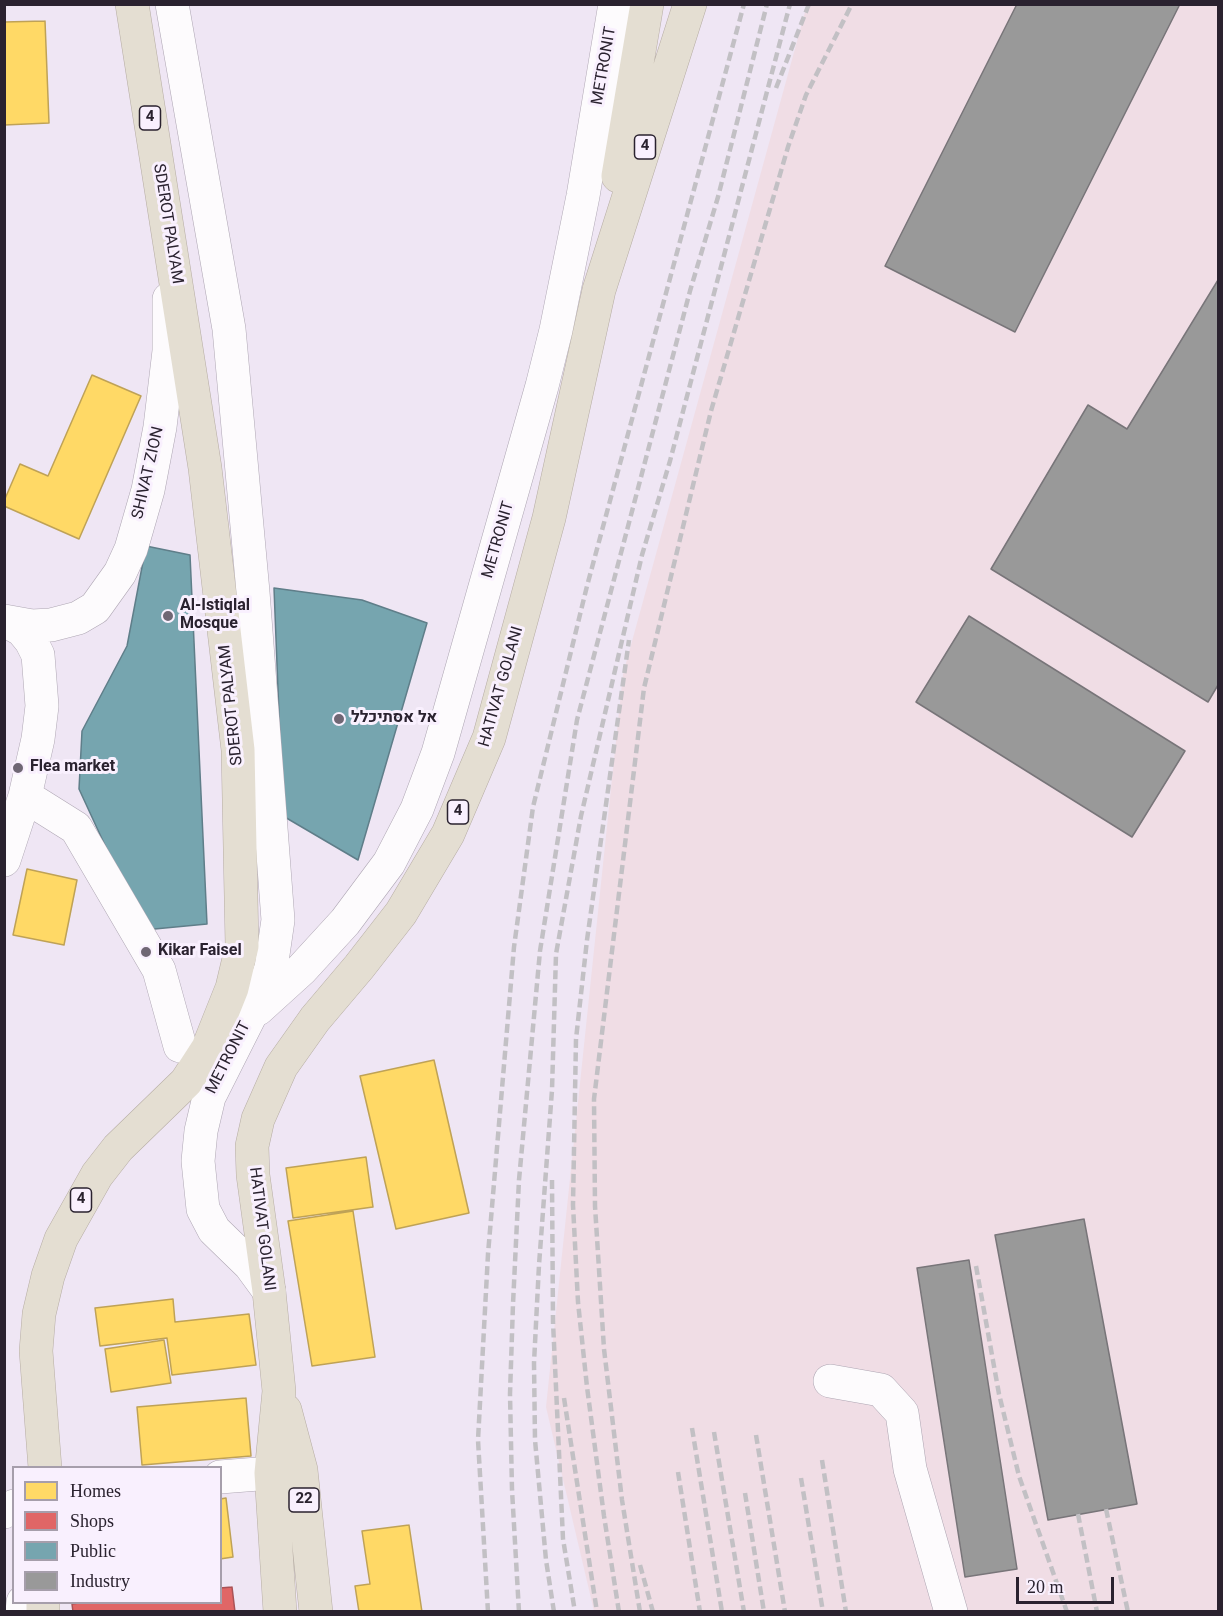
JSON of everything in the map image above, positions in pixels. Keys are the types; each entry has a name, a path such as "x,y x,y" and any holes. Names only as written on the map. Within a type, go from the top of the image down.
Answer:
{"highway":[{"name":"SDEROT PALYAM","path":"45,1466 36,1351 39,1314 48,1276 61,1239 97,1175 118,1148 186,1082 208,1048 223,1014 240,964 243,927 238,750 205,468 132,4"},
{"path":"599,290 647,4"},
{"name":"HATIVAT GOLANI","path":"280,1611 271,1473 279,1391 269,1291 253,1175 252,1146 258,1119 281,1067 315,1019 401,913 448,834 489,738 549,518 599,290 690,4"},
{"name":"22","path":"279,1391 301,1470 316,1611"}],"street":[{"name":"METRONIT","path":"172,4 229,329 256,626 278,920 271,968 251,1016 209,1097 201,1131 198,1161 203,1209 214,1230 250,1265 269,1291"},
{"name":"METRONIT","path":"186,1082 251,1016 301,970 345,922 389,863 417,809 438,753 556,330 583,196 615,4"},
{"name":"SHIVAT ZION","path":"6,621 32,626 51,625 78,618 95,608 110,589 131,549 148,490 160,427 169,351 169,232"},
{"path":"4,860 25,796 42,706 38,655 32,640 22,630 6,621"},
{"path":"25,796 76,828 159,970 180,1046"},
{"name":"SDEROT PALYAM","path":"28,1466 36,1351"},
{"path":"830,1380 880,1390 902,1413 910,1469 951,1611"},
{"path":"222,1477 271,1473"}],"shaded area":[{"path":"807,5 1218,5 1218,1611 594,1611 546,1407 623,674"}],"building: Homes":[{"path":"45,21 49,123 4,125 4,22"},
{"path":"92,375 141,396 79,539 4,506 4,501 20,464 48,476"},
{"path":"27,869 77,880 64,945 13,935"},
{"path":"434,1060 469,1213 396,1229 360,1076"},
{"path":"366,1157 373,1207 293,1218 286,1168"},
{"path":"353,1211 375,1357 312,1366 288,1221"},
{"path":"173,1299 175,1322 249,1314 256,1365 172,1375 167,1338 100,1346 95,1308"},
{"path":"164,1340 171,1383 111,1392 105,1349"},
{"path":"246,1398 251,1456 142,1465 137,1407"},
{"path":"226,1498 233,1557 222,1559 222,1499"},
{"path":"409,1525 422,1612 359,1612 355,1586 370,1584 362,1531"}],"building: Shops":[{"path":"232,1587 235,1612 73,1612 72,1604 222,1604 222,1588"}],"building: Public":[{"path":"146,546 190,555 207,924 144,930 79,789 82,731 127,646"},
{"name":"אל אסתיכלל","path":"274,588 362,600 427,623 358,860 283,816"}],"building: Industry":[{"path":"1017,4 1180,4 1015,332 885,266"},
{"path":"1218,280 1218,685 1208,702 991,569 1088,405 1127,429"},
{"path":"969,616 1185,751 1132,837 916,702"},
{"path":"1084,1219 1137,1504 1048,1520 995,1235"},
{"path":"969,1260 1017,1569 965,1577 917,1268"}],"railway":[{"path":"488,1612 478,1440 488,1254 514,947 533,807 587,586 744,4"},
{"path":"519,1612 512,1490 510,1394 519,1180 540,951 577,720 690,291 718,197 767,4"},
{"path":"554,1612 546,1560 535,1440 534,1363 552,1090 556,954 581,816 642,555 670,461 790,4"},
{"path":"776,88 809,4"},
{"path":"640,1612 622,1500 604,1349 595,1206 594,1099 644,688 711,411 788,147 806,95 852,4"},
{"path":"619,1612 587,1387 578,1302 573,1205 576,1039 587,940 629,640"},
{"path":"552,1180 553,1322 563,1539 575,1612"},
{"path":"976,1266 999,1394 1019,1476 1067,1612"},
{"path":"564,1398 597,1612"},
{"path":"692,1428 722,1612"},
{"path":"714,1432 744,1612"},
{"path":"756,1435 785,1612"},
{"path":"822,1460 846,1612"},
{"path":"678,1472 700,1612"},
{"path":"801,1478 823,1612"},
{"path":"745,1493 764,1612"},
{"path":"1106,1509 1128,1612"},
{"path":"1078,1514 1097,1612"},
{"path":"640,1565 653,1612"}],"place":[{"name":"Al-Istiqlal Mosque","path":"168,616"},
{"name":"אל אסתיכלל","path":"339,719"},
{"name":"Flea market","path":"18,768"},
{"name":"Kikar Faisel","path":"146,952"}]}
